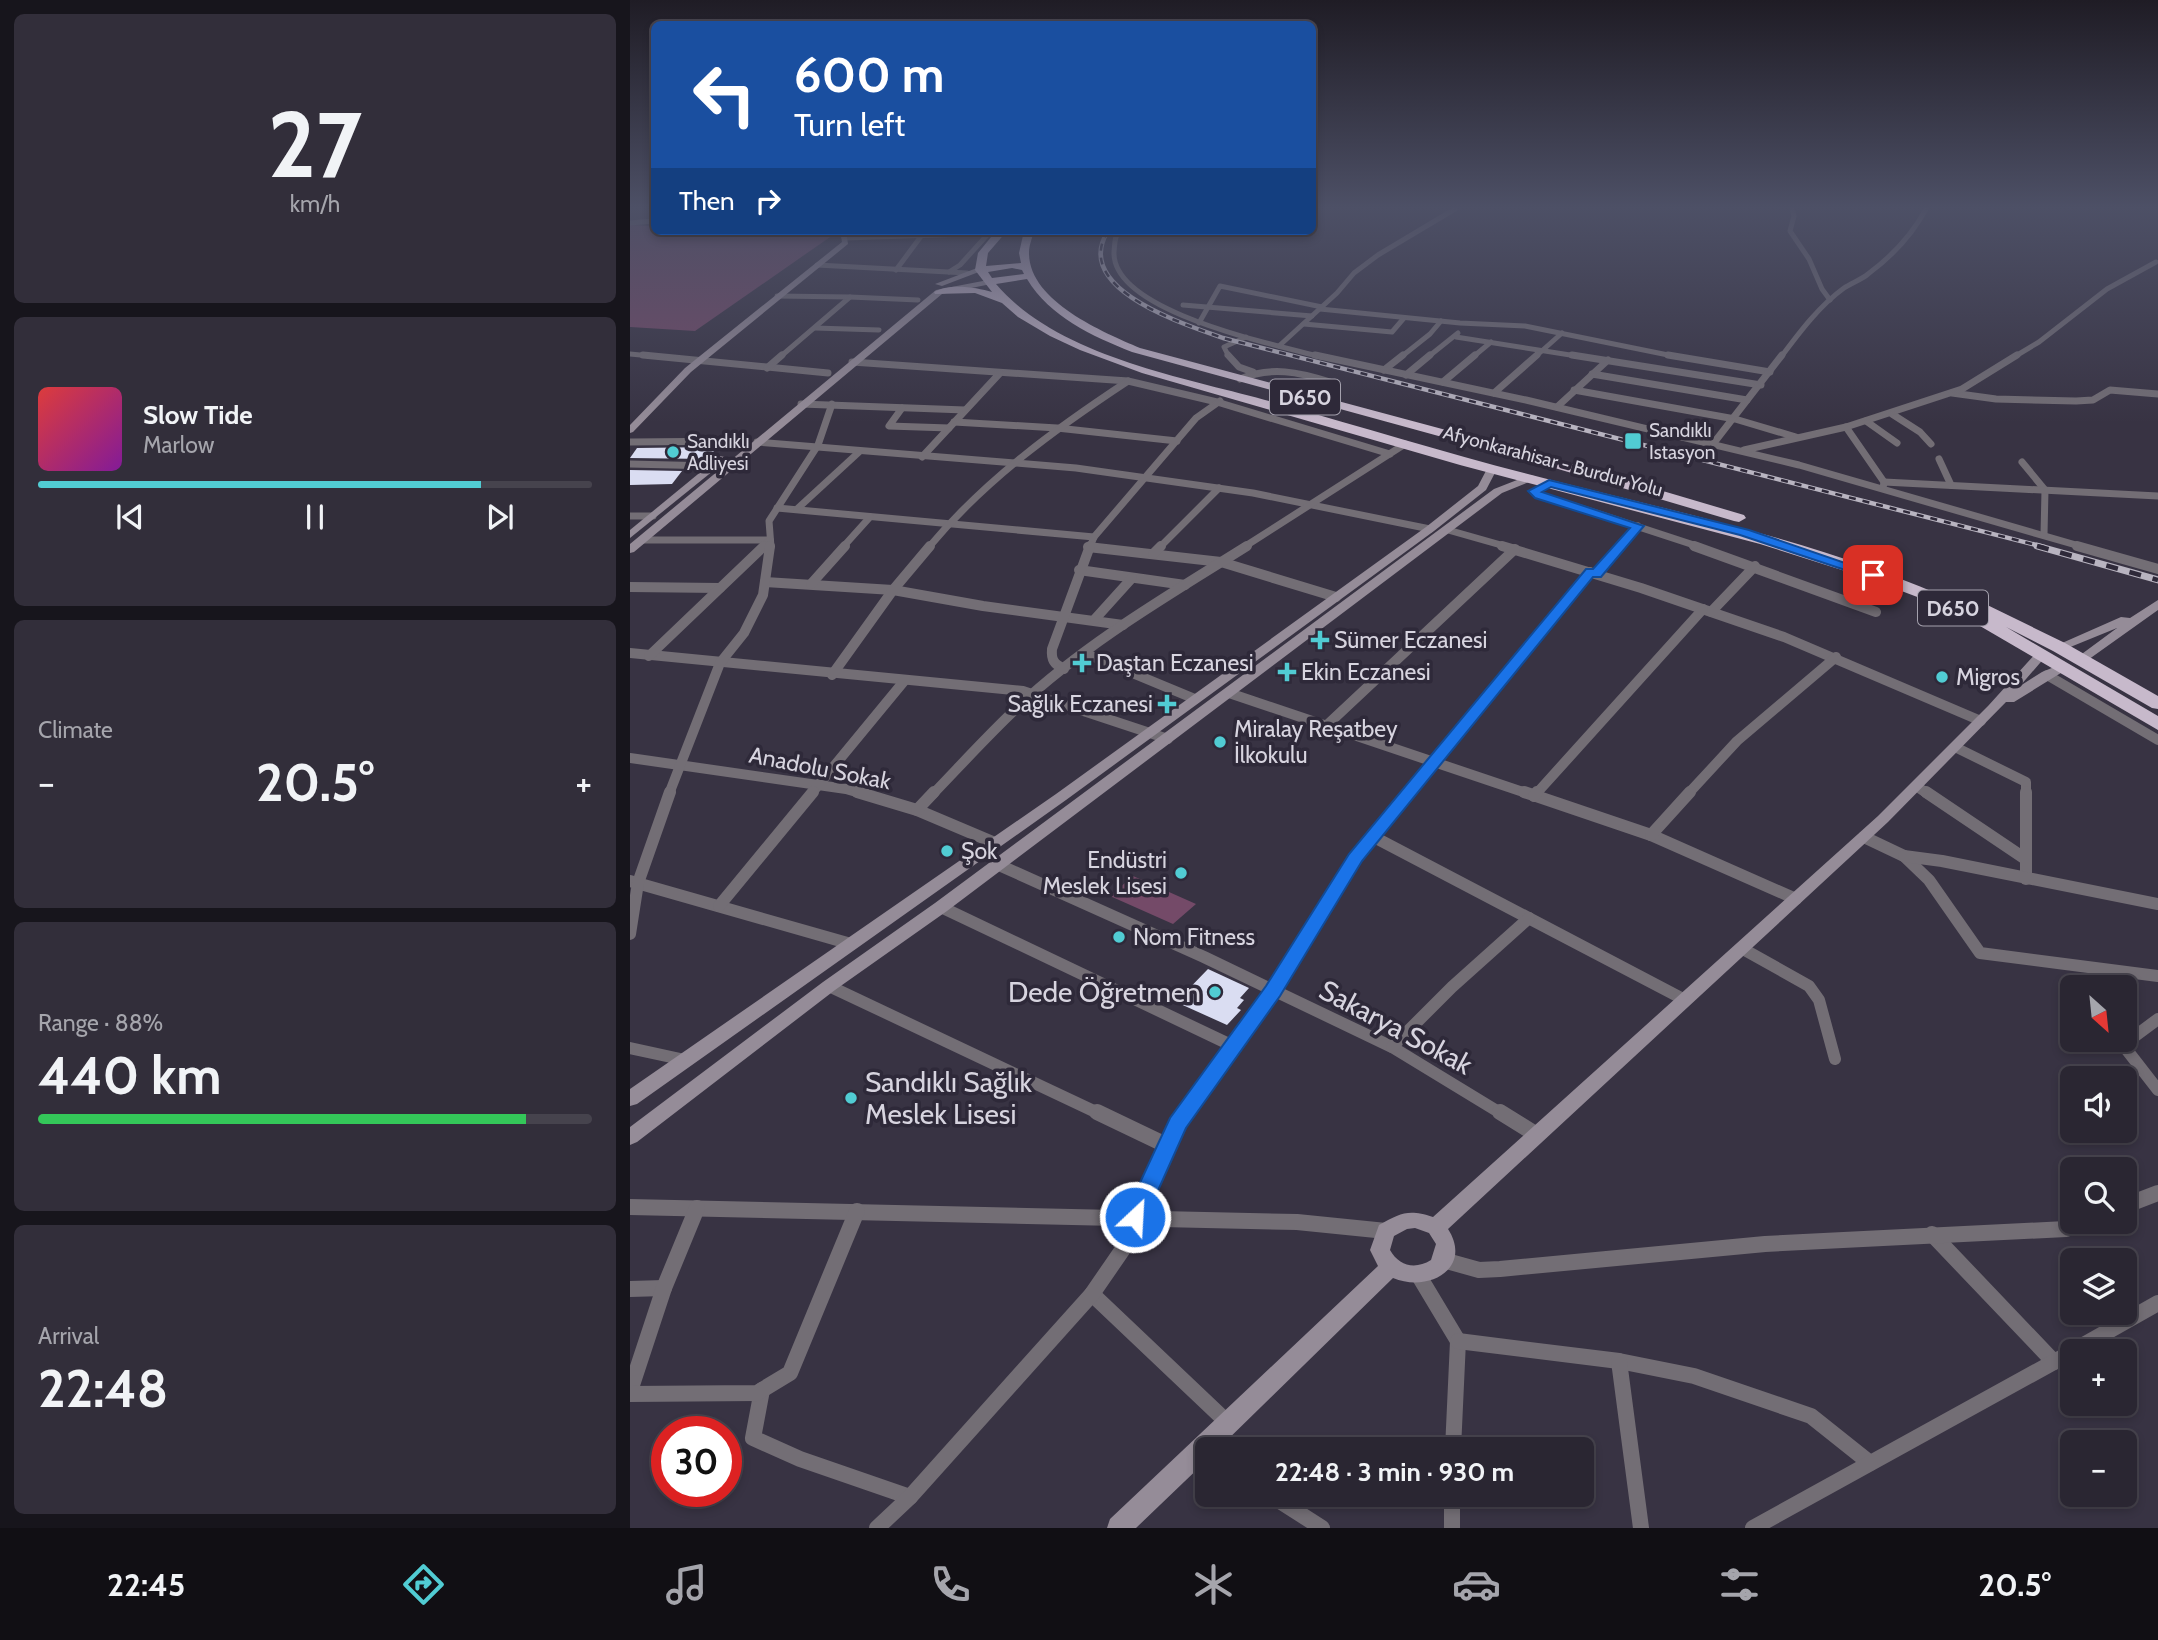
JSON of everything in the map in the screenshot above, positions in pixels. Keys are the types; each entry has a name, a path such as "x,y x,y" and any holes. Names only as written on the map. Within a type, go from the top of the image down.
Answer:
{"highway":[{"path":"988,282 994,280"},
{"name":"Afyonkarahisar - Burdur Yolu","path":"1034,280 1055,306 1098,333 1154,356 1553,464 1855,555 1968,601 2059,647 2158,704"},
{"name":"Afyonkarahisar - Burdur Yolu","path":"988,282 1024,316 1079,345 1233,394 1492,469 1744,532 1836,561 1929,597 2040,656 2055,672 2158,724"},
{"path":"939,292 976,290 1007,302"},
{"path":"1492,469 1492,461 1514,453"},
{"path":"1530,478 1552,470 1553,464"},
{"path":"2040,656 2059,647"},
{"path":"2055,672 2081,659"}],"street":[{"path":"630,430 701,360 797,280"},
{"path":"630,535 879,330 938,285 949,280"},
{"path":"1124,280 1168,310 1199,323 1246,337 1884,485 2158,569"},
{"path":"1279,346 1347,280"},
{"path":"1818,280 1830,300"},
{"path":"1713,444 1735,419 1788,346 1830,300 1857,280"},
{"path":"1741,450 1846,427 1952,393 2039,342 2107,289 2123,280"},
{"path":"630,550 801,404 939,292 988,282"},
{"path":"1199,323 1220,286 1321,308 1465,323 1502,323 1770,372"},
{"path":"777,296 918,300"},
{"path":"767,368 849,297"},
{"path":"1183,306 1312,316"},
{"path":"1304,324 1392,332 1405,318"},
{"path":"1384,370 1430,334 1441,321"},
{"path":"1406,375 1456,337 1465,323"},
{"path":"815,328 879,330"},
{"path":"1494,393 1562,333"},
{"path":"1246,337 1224,347 1228,358 1241,370 1253,372"},
{"path":"1456,337 1761,385"},
{"path":"1443,382 1491,342"},
{"path":"631,355 828,373"},
{"path":"1557,407 1608,359"},
{"path":"852,362 1128,381 1217,402 1390,454"},
{"path":"1240,379 1267,369 1310,375 1330,382"},
{"path":"922,457 1000,373"},
{"path":"1592,373 1748,400"},
{"path":"832,675 893,590 961,509 1057,428 1128,381"},
{"path":"1574,390 1735,419 1799,437"},
{"path":"1952,393 1996,399 2076,401 2093,400 2110,390 2158,394"},
{"path":"1064,669 1055,665 1051,657 1079,570 1094,537 1196,418 1233,394"},
{"path":"801,404 965,410"},
{"path":"630,934 634,882 720,663 744,633 763,594 771,554 769,521 815,449 832,404"},
{"path":"902,408 889,426 1057,428 1177,441"},
{"path":"1892,414 1920,432 1931,444"},
{"path":"1867,421 1897,443"},
{"path":"1846,427 1884,485"},
{"path":"630,442 744,441"},
{"path":"757,442 815,449 1013,463 1143,477 1219,488 1430,529"},
{"path":"917,810 1020,705 1084,653 1123,625 1405,444"},
{"path":"797,509 859,452"},
{"path":"1939,459 1951,485"},
{"path":"2022,462 2045,490 2044,535"},
{"path":"630,464 714,466"},
{"path":"630,1099 995,843 1430,529 1482,488 1492,469"},
{"path":"630,1137 829,986 941,907 1498,491 1530,478"},
{"path":"1549,483 1535,492 1755,566 1876,612"},
{"path":"1884,485 1951,485 2158,496"},
{"path":"1153,554 1219,488"},
{"path":"777,508 1094,537"},
{"path":"630,516 653,516"},
{"path":"811,584 870,517"},
{"path":"877,1528 910,1497 1092,1294 1140,1217 1178,1124 1273,991 1355,858 1496,684 1638,526"},
{"path":"1448,530 1707,610 1987,715"},
{"path":"642,540 770,540"},
{"path":"649,656 770,540"},
{"path":"1088,547 1221,562 1336,597"},
{"path":"1326,726 1515,549"},
{"path":"1534,796 1707,610 1755,566"},
{"path":"1079,570 1185,585"},
{"path":"1095,619 1132,578"},
{"path":"765,582 893,590 983,606 1066,615 1123,625"},
{"path":"630,587 720,588"},
{"path":"2081,659 2158,604"},
{"path":"2059,647 2146,612"},
{"path":"630,653 1035,695 1168,739"},
{"path":"1084,653 1195,699"},
{"path":"1436,1227 1864,837 1987,715 2040,656"},
{"path":"1651,835 1737,741 1836,657"},
{"path":"1987,715 2055,672 2158,740"},
{"path":"719,906 905,680"},
{"path":"1229,693 1651,835 1796,899"},
{"path":"1955,747 2026,782 2026,879"},
{"name":"Anadolu Sokak","path":"630,758 682,763 846,789 917,810 995,843"},
{"path":"1916,786 2024,858"},
{"path":"1373,836 1685,1000"},
{"path":"1864,837 1904,856 1942,861 2158,904"},
{"path":"1904,856 1929,880 1980,953 2158,976"},
{"name":"Sakarya Sokak","path":"999,864 1392,1047 1537,1135"},
{"path":"634,882 851,944"},
{"path":"941,907 1233,1046"},
{"path":"1392,1047 1452,988 1530,918"},
{"path":"1743,949 1809,986 1822,1008 1835,1059"},
{"path":"829,986 1168,1146"},
{"path":"2158,1019 2123,1045 2158,1090"},
{"path":"630,1048 685,1060"},
{"path":"2137,1201 2158,1193"},
{"path":"630,1207 1140,1217 1297,1222 1386,1231 1404,1220 1427,1222 1436,1227 1446,1243 1443,1260 1437,1268 1419,1276 1398,1273 1390,1268 1380,1250 1386,1231"},
{"path":"697,1208 664,1288 630,1393 757,1393 790,1373 857,1211"},
{"path":"1443,1260 1479,1270 1500,1269 1765,1244 2060,1229"},
{"path":"1932,1234 2054,1362"},
{"path":"1216,1437 1390,1268"},
{"path":"1419,1276 1458,1341 1454,1437"},
{"path":"630,1289 664,1288"},
{"path":"1092,1294 1228,1423"},
{"path":"2094,1339 2158,1303"},
{"path":"1458,1341 1619,1361 1694,1376 1811,1416 1870,1463"},
{"path":"1753,1528 2060,1359"},
{"path":"1619,1361 1641,1528"},
{"path":"762,1390 754,1438 800,1459 910,1497"},
{"path":"1119,1528 1195,1460"},
{"path":"1289,1507 1322,1528"},
{"path":"1452,1507 1452,1528"}],"shaded area":[{"path":"630,280 768,280 695,331 630,327"},
{"path":"1133,876 1196,904 1173,924 1110,896"}],"building":[{"name":"Sandıklı Adliyesi","path":"717,447 708,459 630,458 637,448"},
{"path":"630,470 682,471 672,484 630,485"},
{"name":"Dede Öğretmen","path":"1208,969 1249,988 1240,998 1244,1000 1237,1008 1241,1010 1227,1025 1176,1002"}],"railway":[{"path":"1113,280 1137,301 1183,324 1223,338 2044,547"},
{"path":"2037,546 2158,580"}],"place":[{"name":"Sandıklı Istasyon","path":"1633,441"},
{"name":"Sandıklı Adliyesi","path":"673,452"},
{"name":"Sümer Eczanesi","path":"1320,640"},
{"name":"Daştan Eczanesi","path":"1082,663"},
{"name":"Ekin Eczanesi","path":"1287,672"},
{"name":"Migros","path":"1942,677"},
{"name":"Sağlık Eczanesi","path":"1167,704"},
{"name":"Miralay Reşatbey İlkokulu","path":"1220,742"},
{"name":"Şok","path":"947,851"},
{"name":"Endüstri Meslek Lisesi","path":"1181,873"},
{"name":"Nom Fitness","path":"1119,937"},
{"name":"Dede Öğretmen","path":"1215,992"},
{"name":"Sandıklı Sağlık Meslek Lisesi","path":"851,1098"}],"route":[{"path":"1135,1217 1178,1124 1273,991 1355,858 1590,572 1596,574 1638,526 1539,496 1534,491 1549,483 1744,532 1873,575"}]}
